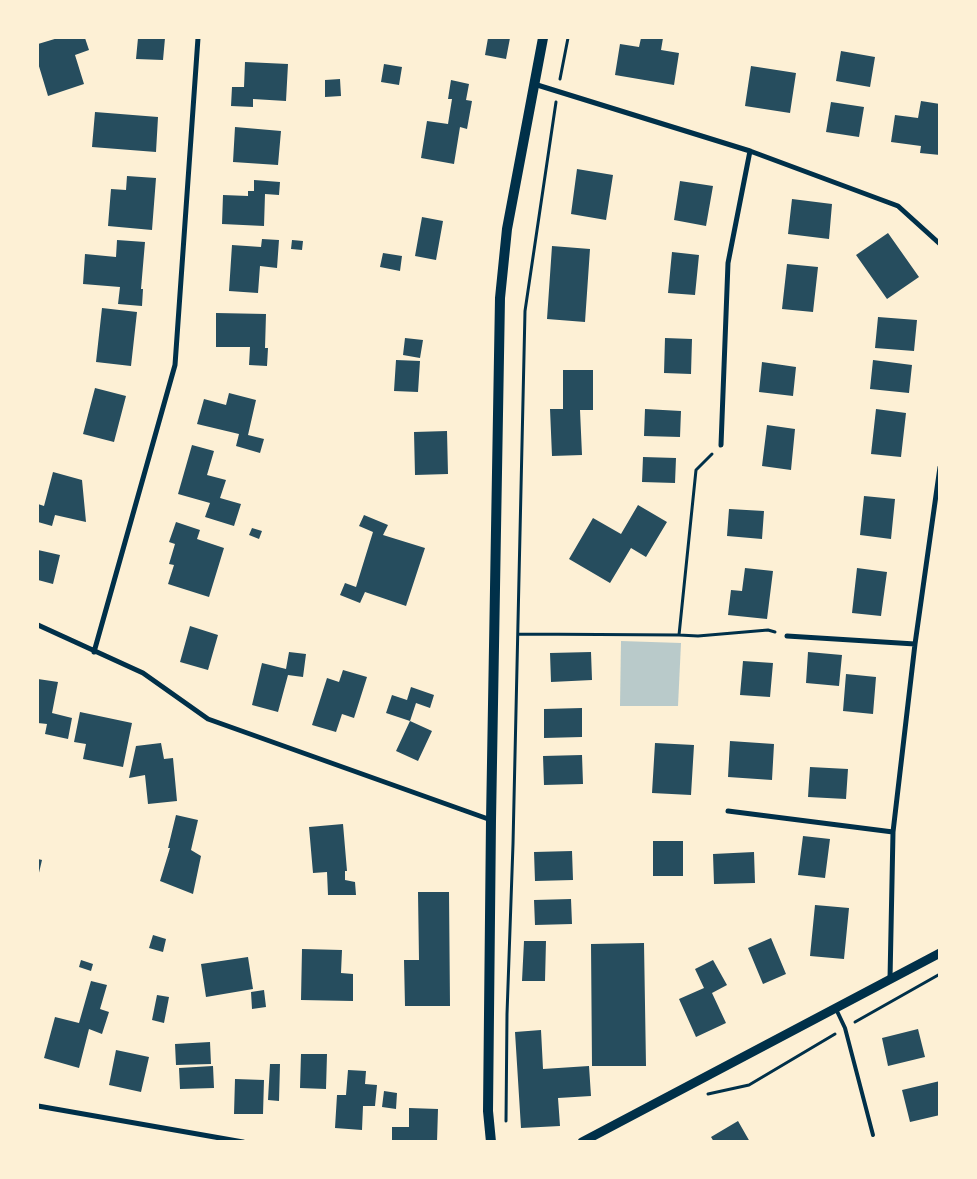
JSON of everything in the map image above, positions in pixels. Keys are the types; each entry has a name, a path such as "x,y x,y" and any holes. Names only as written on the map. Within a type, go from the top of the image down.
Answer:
{"main road":[{"path":"491,1142 488,1111 491,820 500,298 507,230 543,38"}],"street":[{"path":"94,652 175,365 198,38"},
{"path":"534,84 750,151 898,206 940,244"},
{"path":"721,445 728,263 750,151"},
{"path":"890,979 893,832 915,644 940,467"},
{"path":"38,625 143,673 208,719 491,820"},
{"path":"787,636 915,644"},
{"path":"728,811 893,832"},
{"path":"582,1142 940,953"},
{"path":"38,1106 243,1142"}],"lane":[{"path":"836,1009 845,1028 873,1135"}],"path":[{"path":"506,1126 507,1014 514,844 525,311 557,91 568,38"},
{"path":"679,635 696,470 721,445"},
{"path":"518,634 698,636 768,630 787,636"},
{"path":"706,1094 749,1085 940,974"}],"shaded area":[{"path":"621,641 681,643 678,706 620,706"}],"building":[{"path":"58,38 85,38 89,50 75,55 84,84 48,96 38,63 38,44"},
{"path":"138,38 165,38 163,60 136,59"},
{"path":"488,38 510,38 506,59 485,55"},
{"path":"641,38 663,38 661,50 679,53 674,85 615,75 620,44 639,47"},
{"path":"841,51 875,57 870,87 836,81"},
{"path":"245,62 288,64 286,101 253,99 253,107 231,106 232,87 244,87"},
{"path":"384,64 402,67 399,85 381,82"},
{"path":"751,66 796,73 790,113 745,106"},
{"path":"340,79 341,96 325,97 325,80"},
{"path":"451,80 469,84 466,100 472,101 467,129 460,127 454,164 421,158 427,121 448,124 452,99 448,99"},
{"path":"921,101 940,104 940,155 920,153 921,146 891,142 895,115 918,118"},
{"path":"831,102 864,107 859,137 826,132"},
{"path":"95,112 158,117 156,152 92,147"},
{"path":"235,127 281,131 278,165 233,162"},
{"path":"577,169 613,175 606,220 571,214"},
{"path":"127,176 156,178 152,230 108,226 111,189 126,190"},
{"path":"254,180 280,182 279,195 265,194 264,226 222,224 223,195 248,196 248,191 254,191"},
{"path":"680,181 713,186 706,226 674,220"},
{"path":"792,199 832,204 829,239 788,234"},
{"path":"422,217 443,221 436,260 415,256"},
{"path":"888,233 919,277 887,299 856,255"},
{"path":"262,239 279,240 277,268 260,266 258,293 229,291 232,245 261,247"},
{"path":"117,240 145,242 141,289 143,289 142,306 118,304 120,287 83,284 85,254 116,257"},
{"path":"292,240 303,241 302,250 291,249"},
{"path":"552,246 590,249 585,322 547,319"},
{"path":"672,252 699,255 695,295 668,293"},
{"path":"383,253 402,256 400,271 380,267"},
{"path":"787,264 818,267 813,312 782,309"},
{"path":"102,308 137,312 131,366 96,362"},
{"path":"216,313 266,314 265,348 268,348 267,366 249,365 250,347 216,347"},
{"path":"878,317 917,320 914,351 875,348"},
{"path":"405,338 423,340 420,358 403,355"},
{"path":"665,338 692,339 691,374 664,373"},
{"path":"396,360 420,361 418,392 394,391"},
{"path":"873,360 912,365 909,393 870,389"},
{"path":"762,362 796,367 793,396 759,392"},
{"path":"563,370 593,370 593,410 580,410 582,455 552,456 550,409 563,409"},
{"path":"95,388 126,396 114,442 83,434"},
{"path":"229,393 256,400 248,435 264,439 260,453 236,446 239,434 197,424 204,399 226,405"},
{"path":"645,409 681,411 680,437 644,436"},
{"path":"876,409 906,413 901,457 871,454"},
{"path":"767,425 795,429 791,470 762,466"},
{"path":"447,431 448,474 415,475 414,432"},
{"path":"192,445 214,451 207,475 226,480 220,498 241,504 234,526 205,517 210,503 178,494"},
{"path":"643,457 676,458 675,483 642,482"},
{"path":"53,472 82,480 86,522 55,515 52,526 38,522 38,504 44,506"},
{"path":"864,496 895,499 891,539 860,535"},
{"path":"638,505 667,522 646,557 631,548 610,583 569,559 593,518 621,534"},
{"path":"729,509 764,511 762,539 727,536"},
{"path":"364,515 388,525 383,535 425,548 406,606 365,592 360,603 340,595 345,583 356,587 373,532 359,526"},
{"path":"176,522 200,530 197,539 224,548 209,597 168,584 174,565 169,564 175,544 169,542"},
{"path":"252,528 262,531 259,539 249,535"},
{"path":"38,550 60,555 53,584 38,580"},
{"path":"745,568 773,571 767,619 728,615 731,590 742,591"},
{"path":"857,568 887,572 881,616 852,613"},
{"path":"190,626 218,635 208,670 180,662"},
{"path":"289,652 306,654 303,677 288,675 278,712 252,705 262,663 286,669"},
{"path":"591,652 592,680 551,682 550,653"},
{"path":"808,652 842,655 839,686 806,683"},
{"path":"743,661 773,663 770,697 740,695"},
{"path":"343,670 367,677 354,718 342,714 336,732 312,725 327,678 339,682"},
{"path":"846,674 876,677 873,714 843,711"},
{"path":"38,679 58,682 52,713 72,718 68,739 45,734 47,724 38,723"},
{"path":"411,687 434,695 430,708 416,703 410,721 386,713 392,695 407,700"},
{"path":"582,708 582,737 544,738 544,709"},
{"path":"80,712 132,723 123,767 83,759 86,744 74,742"},
{"path":"410,721 432,731 418,761 396,751"},
{"path":"730,741 774,744 772,780 728,777"},
{"path":"161,743 164,759 173,758 177,801 148,804 145,775 129,778 136,746"},
{"path":"655,743 694,745 691,795 652,793"},
{"path":"582,755 583,784 544,785 543,756"},
{"path":"810,767 848,769 846,799 808,797"},
{"path":"176,815 198,820 191,850 201,856 193,894 160,881 170,848 168,848"},
{"path":"343,824 347,871 345,871 345,880 355,882 356,895 328,895 327,872 313,873 309,827"},
{"path":"803,836 830,839 825,878 798,875"},
{"path":"653,841 683,841 683,876 653,876"},
{"path":"572,851 573,880 535,881 534,852"},
{"path":"754,852 755,883 714,884 713,854"},
{"path":"38,859 42,860 38,877"},
{"path":"418,892 449,892 450,1006 405,1006 404,960 419,960"},
{"path":"571,899 572,924 535,925 534,900"},
{"path":"815,905 849,908 844,959 810,956"},
{"path":"153,935 166,939 163,952 149,948"},
{"path":"771,938 786,974 763,984 748,948"},
{"path":"524,941 546,941 545,981 522,981"},
{"path":"644,943 646,1066 592,1066 591,944"},
{"path":"302,949 342,950 341,973 353,974 353,1001 301,1000"},
{"path":"248,957 253,989 206,997 201,964"},
{"path":"81,960 93,964 91,971 79,967"},
{"path":"713,960 727,985 712,993 726,1023 696,1037 679,999 704,988 695,969"},
{"path":"91,981 107,985 100,1009 109,1012 102,1034 89,1029 79,1068 44,1058 55,1017 79,1023"},
{"path":"264,990 266,1007 252,1009 251,992"},
{"path":"157,995 169,997 164,1023 152,1020"},
{"path":"918,1029 925,1057 888,1066 882,1038"},
{"path":"541,1030 543,1069 589,1066 591,1096 558,1098 560,1126 521,1128 515,1032"},
{"path":"210,1042 211,1064 176,1065 175,1044"},
{"path":"116,1050 149,1057 141,1092 109,1085"},
{"path":"301,1054 327,1054 326,1089 300,1088"},
{"path":"270,1064 280,1064 279,1101 268,1100"},
{"path":"213,1066 214,1088 180,1089 179,1068"},
{"path":"348,1070 366,1071 365,1084 377,1085 375,1106 363,1106 362,1130 335,1128 337,1095 346,1095"},
{"path":"235,1079 264,1080 263,1114 234,1114"},
{"path":"940,1081 940,1115 910,1122 902,1090"},
{"path":"384,1091 397,1093 396,1109 382,1107"},
{"path":"409,1108 438,1109 437,1142 392,1142 392,1127 409,1127"},
{"path":"738,1121 750,1142 714,1142 711,1137"}]}
